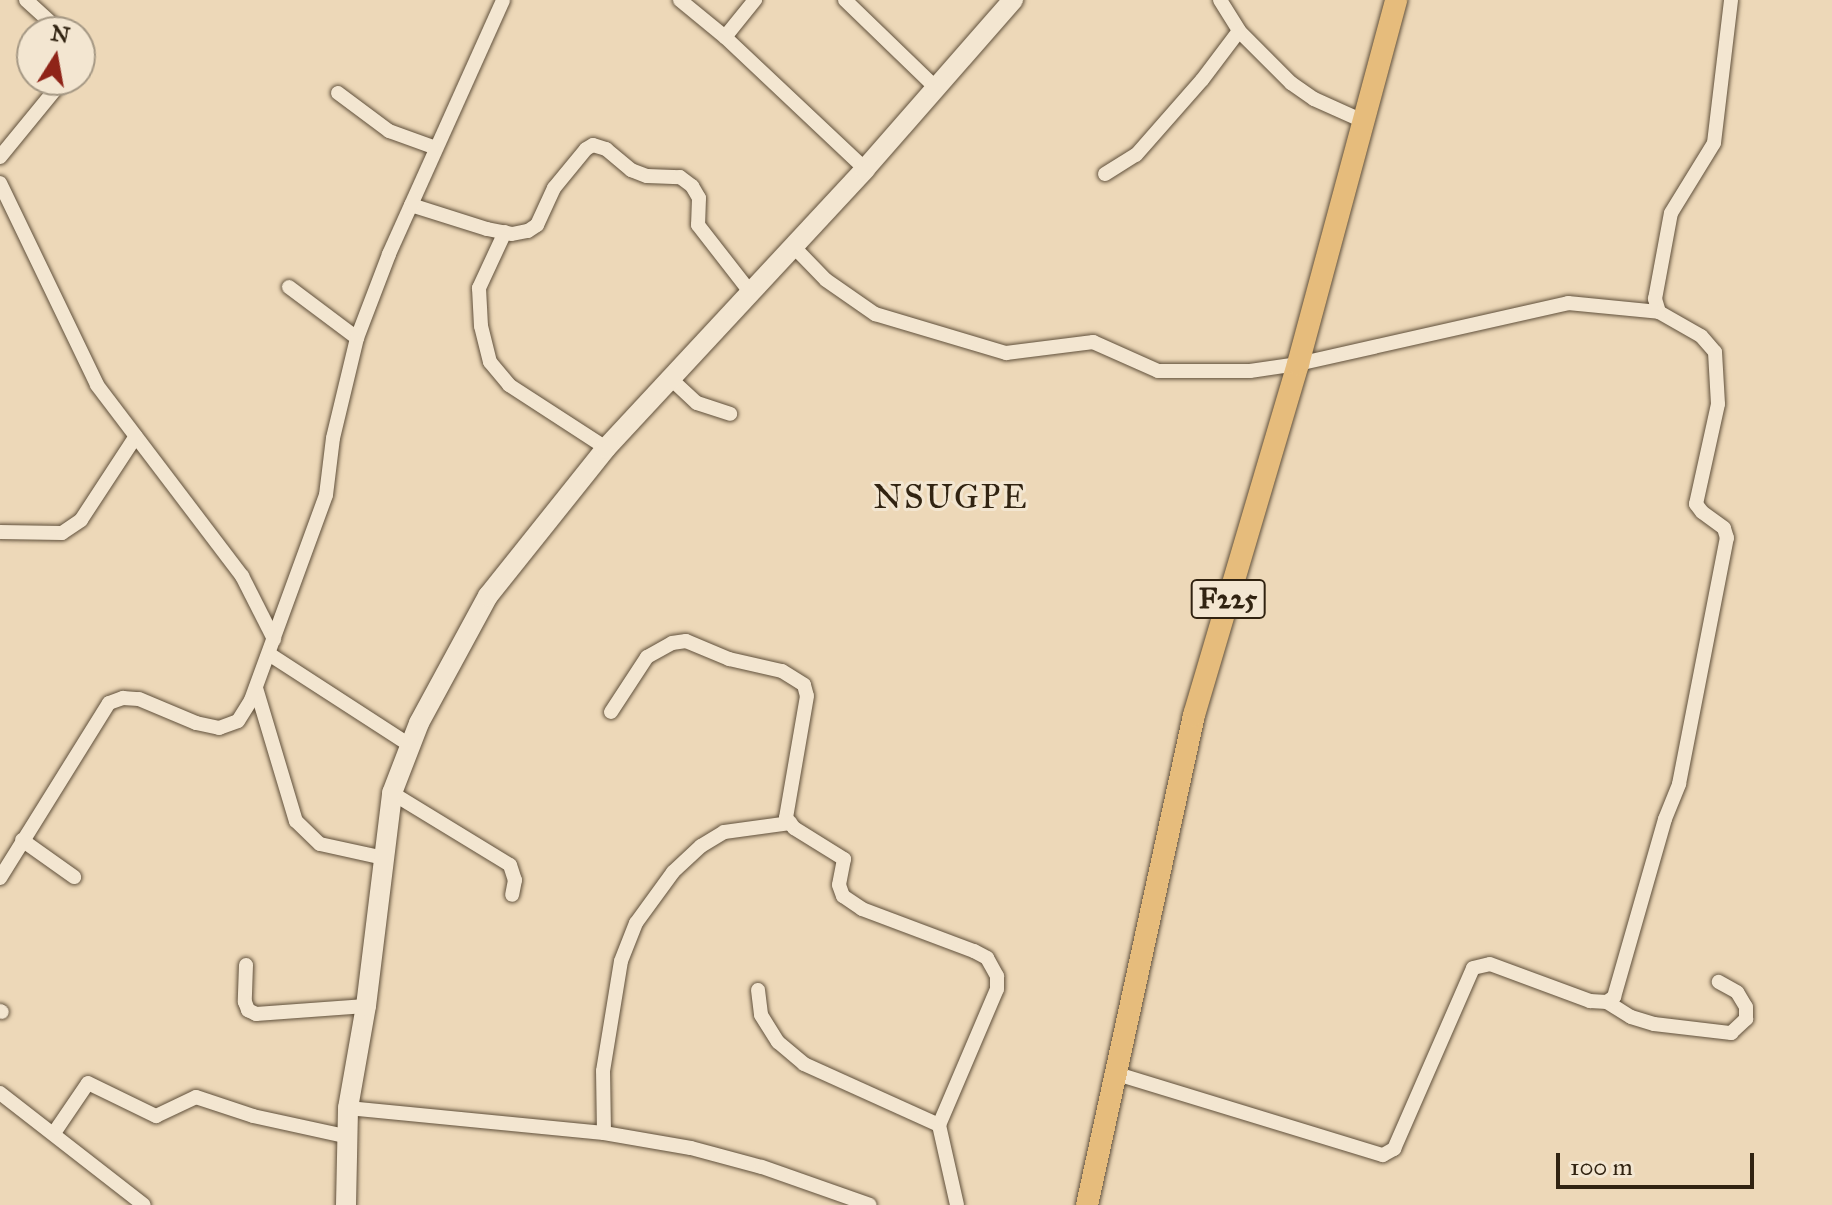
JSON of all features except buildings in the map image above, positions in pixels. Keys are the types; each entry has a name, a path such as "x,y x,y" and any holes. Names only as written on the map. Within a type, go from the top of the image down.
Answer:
{"main road":[{"name":"F225","path":"1087,1205 1194,715 1298,364 1396,0"}],"street":[{"path":"26,0 44,16"},
{"path":"0,878 109,703 123,698 139,699 196,723 219,728 238,721 256,688 326,495 333,438 357,338 411,205 503,0"},
{"path":"680,0 725,37 865,169"},
{"path":"725,37 755,0"},
{"path":"845,0 936,88"},
{"path":"346,1205 348,1108 366,1006 392,793 419,723 488,596 606,448 865,169 1013,0"},
{"path":"1220,0 1239,31 1291,83 1314,99 1363,121"},
{"path":"1659,312 1655,299 1667,225 1676,203 1714,143 1731,0"},
{"path":"1105,174 1136,155 1202,80 1239,31"},
{"path":"338,93 389,131 436,148"},
{"path":"0,157 50,96"},
{"path":"411,205 505,232 528,231 537,225 554,188 586,149 593,145 606,149 631,170 647,176 680,177 692,186 699,198 698,225 751,293"},
{"path":"0,183 97,385 242,576 271,646 411,746"},
{"path":"505,232 479,288 481,326 490,362 509,385 606,448"},
{"path":"793,246 826,280 875,314 1006,353 1093,342 1158,371 1250,371 1298,364 1568,303 1659,312 1701,336 1715,352 1718,404 1696,504 1724,528 1727,538 1679,784 1665,819 1619,989 1607,1002"},
{"path":"289,287 357,338"},
{"path":"671,379 697,403 730,414"},
{"path":"0,532 62,533 81,520 136,436"},
{"path":"611,712 647,657 672,643 686,641 729,659 794,676 804,685 807,696 786,799 786,818 844,859 839,890 852,903 974,951 994,967 997,989 939,1125 957,1205"},
{"path":"256,688 296,821 320,844 384,858"},
{"path":"392,793 510,865 515,880 512,895"},
{"path":"604,1133 603,1071 621,961 636,923 673,872 701,846 724,832 790,823"},
{"path":"22,840 74,877"},
{"path":"1114,1073 1383,1155 1394,1149 1473,968 1490,964 1590,1001 1607,1002 1631,1017 1654,1024 1731,1033 1746,1019 1746,1007 1737,992 1719,982"},
{"path":"246,965 245,1002 248,1010 256,1014 366,1006"},
{"path":"758,990 761,1015 778,1042 804,1064 939,1125"},
{"path":"54,1133 88,1083 156,1116 196,1097 253,1116 349,1137"},
{"path":"0,1093 144,1205"},
{"path":"348,1108 604,1133 691,1148 762,1167 870,1205"}],"district":[{"name":"NSUGPE","path":"951,497"}]}
